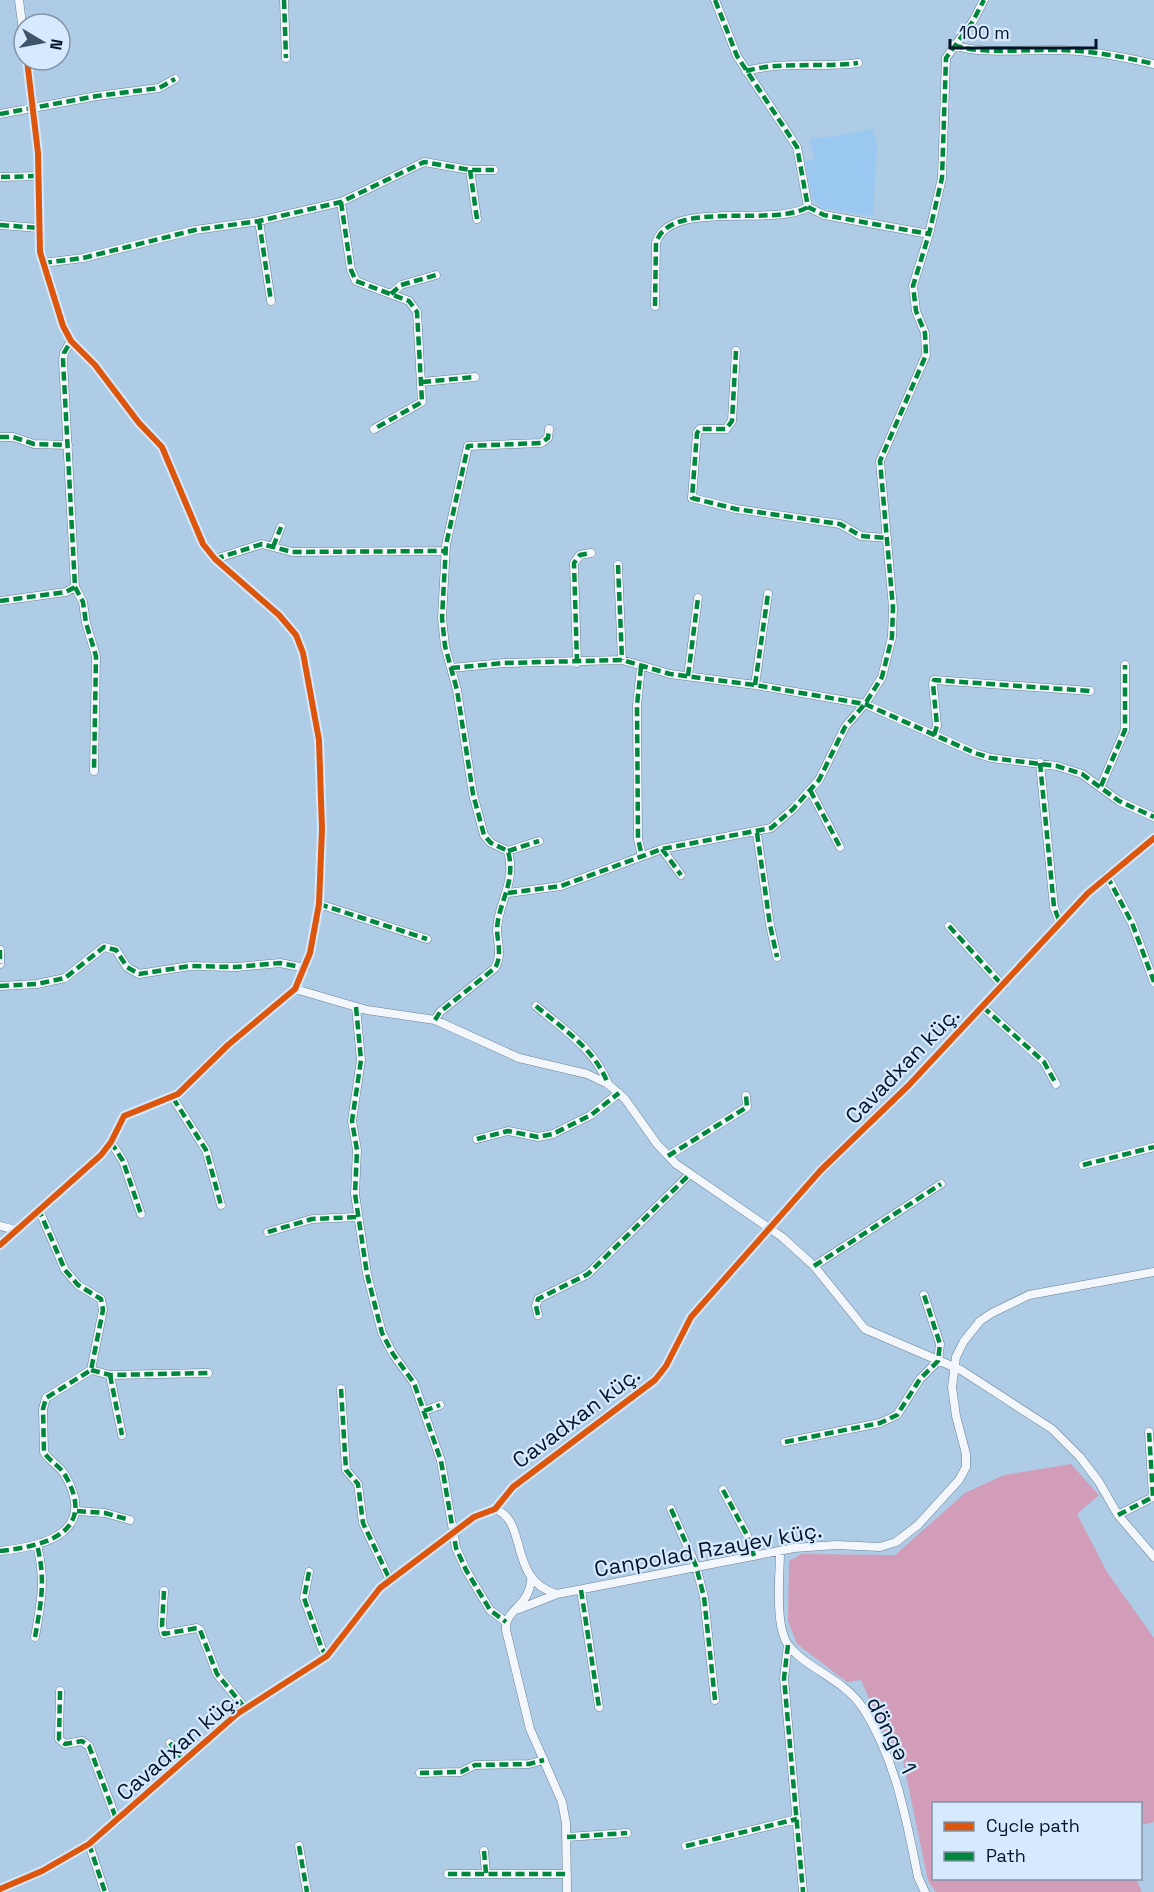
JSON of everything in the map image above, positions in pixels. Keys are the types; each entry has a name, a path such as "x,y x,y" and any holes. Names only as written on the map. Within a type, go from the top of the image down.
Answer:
{"street":[{"path":"284,0 286,58"},
{"path":"715,0 746,71 798,147 808,207"},
{"path":"508,893 561,886 662,849 757,833 782,820 810,790 827,765 845,727 865,704 882,677 892,637 880,461 926,355 925,333 916,311 913,286 929,234 942,178 945,65 949,51 973,21 984,0"},
{"path":"954,45 971,50 1075,51 1154,64"},
{"path":"746,71 765,67 838,66 858,63"},
{"path":"0,1245 101,1155 111,1142 124,1116 173,1098 228,1045 295,989 305,968 316,930 322,848 321,760 303,652 288,625 215,559 198,534 162,447 139,423 95,365 71,340 54,305 43,263 39,228 39,176 28,72"},
{"path":"0,114 97,96 159,88 175,79"},
{"path":"43,263 84,258 195,231 259,221 341,202 424,162 470,170 494,170"},
{"path":"470,170 477,219"},
{"path":"1,177 39,176"},
{"path":"341,202 351,270 356,281 414,304 417,312 423,398 419,406 374,429"},
{"path":"808,207 824,215 929,234"},
{"path":"655,306 656,243 659,234 668,226 683,220 718,216 792,215 808,207"},
{"path":"259,221 271,301"},
{"path":"0,225 39,228"},
{"path":"391,294 401,285 436,275"},
{"path":"71,340 63,360 75,587 83,602 96,656 94,771"},
{"path":"736,351 732,421 726,429 700,429 697,433 692,498 736,509 840,524 869,538 887,538"},
{"path":"422,382 475,377"},
{"path":"539,841 508,851 491,843 484,835 473,794 458,690 451,668 442,618 445,551 468,446 541,443 548,438 549,429"},
{"path":"0,437 13,437 34,444 68,445"},
{"path":"273,547 282,527"},
{"path":"215,559 262,544 292,552 445,551"},
{"path":"577,663 574,563 580,555 591,553"},
{"path":"618,565 622,660"},
{"path":"0,601 66,592 75,587"},
{"path":"755,685 768,594"},
{"path":"688,676 698,598"},
{"path":"451,668 504,663 577,663 622,660 641,667 688,676 865,704 991,758 1040,763 1082,774 1119,801 1154,817"},
{"path":"1101,786 1125,730 1125,665"},
{"path":"641,667 637,716 638,839 642,856"},
{"path":"934,735 937,726 934,680 1090,691"},
{"path":"1040,763 1054,907 1060,922"},
{"path":"810,790 840,847"},
{"path":"757,833 770,925 777,957"},
{"name":"Cavadxan küç.","path":"0,1889 42,1871 89,1844 245,1708 327,1656 367,1603 390,1580 474,1517 495,1509 513,1487 655,1380 666,1366 691,1317 821,1170 909,1085 1060,922 1107,876 1154,838"},
{"path":"662,849 681,875"},
{"path":"435,1020 440,1012 495,968 498,962 498,923 508,893 510,864 508,851"},
{"path":"1107,876 1132,923 1154,982"},
{"path":"319,904 427,939"},
{"path":"949,926 1002,986"},
{"path":"0,986 37,984 64,978 104,947 116,950 127,967 139,974 190,966 236,967 280,963 305,968"},
{"path":"0,950 0,964"},
{"path":"295,989 332,998 356,1007 435,1020 519,1058 587,1074 608,1084 619,1093 668,1156 689,1175 769,1227 814,1266 865,1329 954,1367 982,1382 1052,1429 1093,1474 1118,1515 1154,1557"},
{"path":"536,1006 585,1047 600,1065 608,1084"},
{"path":"356,1007 362,1060 352,1121 357,1150 357,1218 382,1333 393,1354 410,1374 424,1411 441,1461 452,1533 466,1570 490,1610 506,1622 525,1714 562,1802 567,1837 567,1892"},
{"path":"983,1007 1044,1062 1056,1084"},
{"path":"477,1139 507,1131 538,1137 553,1134 591,1114 619,1093"},
{"path":"668,1156 747,1107 746,1096"},
{"path":"173,1098 206,1150 221,1205"},
{"path":"111,1142 123,1161 141,1214"},
{"path":"1083,1165 1154,1147"},
{"path":"538,1315 536,1306 538,1299 588,1274 689,1175"},
{"path":"814,1266 941,1184"},
{"path":"39,1210 65,1270 78,1285 98,1297 103,1305 91,1370"},
{"path":"268,1232 312,1219 357,1218"},
{"path":"0,1226 16,1230"},
{"name":"Canpolad Rzayev küç.","path":"516,1610 543,1602 557,1594 780,1551 817,1546 889,1545 918,1525 959,1480 966,1467 965,1447 953,1399 954,1367 959,1350 970,1332 992,1313 1016,1300 1059,1288 1154,1272"},
{"path":"785,1442 888,1421 897,1414 920,1379 938,1361 940,1344 924,1295"},
{"path":"0,1551 38,1545 68,1529 77,1511 66,1477 44,1452 43,1403 50,1394 91,1370 110,1375 208,1373"},
{"path":"110,1375 122,1436"},
{"path":"341,1389 346,1470 358,1484 363,1522 390,1580"},
{"path":"424,1411 440,1405"},
{"path":"1118,1515 1153,1497 1149,1432"},
{"path":"723,1490 747,1534 754,1556"},
{"path":"495,1509 508,1519 531,1580 529,1595 506,1622"},
{"path":"671,1509 696,1566 704,1597 715,1700"},
{"path":"77,1511 105,1513 130,1520"},
{"path":"35,1637 44,1575 38,1545"},
{"path":"780,1551 780,1605 783,1630 788,1645 784,1678 803,1892"},
{"path":"309,1572 304,1598 322,1649 327,1656"},
{"path":"531,1580 542,1589 557,1594"},
{"path":"581,1590 599,1707"},
{"path":"164,1591 162,1626 164,1634 197,1628 200,1630 217,1674 245,1708"},
{"name":"döngə 1","path":"788,1645 847,1690 868,1718 896,1774 918,1877 925,1892"},
{"path":"60,1691 59,1739 65,1744 82,1741 89,1746 117,1821"},
{"path":"170,1743 184,1761"},
{"path":"420,1773 461,1772 475,1765 529,1764 544,1760"},
{"path":"686,1846 796,1819"},
{"path":"567,1837 627,1833"},
{"path":"89,1844 105,1892"},
{"path":"299,1846 307,1892"},
{"path":"484,1851 486,1874"},
{"path":"448,1874 567,1874"}],"shaded area":[{"path":"873,129 877,146 873,216 820,208 812,197 805,161 815,159 809,140"},
{"path":"1071,1464 1099,1495 1077,1514 1107,1572 1154,1638 1154,1822 1142,1825 1142,1802 932,1802 932,1880 1136,1880 1142,1892 936,1892 928,1881 900,1746 890,1748 861,1680 847,1682 797,1644 788,1621 789,1561 802,1554 895,1555 965,1493 1004,1475"}],"marked path":[{"path":"284,0 286,58"},
{"path":"715,0 737,56 797,147 808,207 824,215 929,234"},
{"path":"508,893 561,886 662,849 771,828 793,809 819,780 845,727 865,704 882,677 892,637 893,608 880,461 926,355 925,333 916,311 913,286 929,234 942,178 946,58 973,21 984,0"},
{"path":"954,45 992,51 1085,52 1154,64"},
{"path":"746,71 774,66 858,63"},
{"path":"0,114 97,96 159,88 175,79"},
{"path":"43,263 83,258 195,230 259,221 341,202 424,162 470,170 494,170"},
{"path":"470,170 477,219"},
{"path":"1,177 39,176"},
{"path":"341,202 351,270 356,281 409,301 417,312 422,402 374,429"},
{"path":"655,306 656,243 665,229 680,221 701,217 772,215 792,213 808,207"},
{"path":"259,221 271,301"},
{"path":"0,225 39,228"},
{"path":"391,294 401,285 436,275"},
{"path":"0,601 66,592 75,587 63,360 71,341"},
{"path":"736,351 732,421 726,429 700,429 697,433 692,498 736,509 840,524 861,536 887,538"},
{"path":"422,382 475,377"},
{"path":"435,1020 440,1012 495,968 499,955 498,921 510,873 508,851 491,843 484,835 473,794 457,690 445,646 442,618 446,545 468,446 541,443 548,438 549,429"},
{"path":"0,437 13,437 34,444 68,445"},
{"path":"273,547 281,527"},
{"path":"215,559 262,544 292,552 445,551"},
{"path":"577,663 574,563 580,555 591,553"},
{"path":"618,565 622,660"},
{"path":"75,587 83,602 86,623 96,656 94,771"},
{"path":"755,685 768,594"},
{"path":"688,676 698,598"},
{"path":"451,668 504,663 622,660 670,674 755,685 865,704 975,753 991,758 1057,766 1082,774 1119,801 1154,817"},
{"path":"1101,786 1125,730 1125,665"},
{"path":"641,667 637,705 638,839 642,856"},
{"path":"934,735 937,726 934,680 1090,691"},
{"path":"1040,763 1054,907 1060,923"},
{"path":"810,790 840,847"},
{"path":"757,833 770,925 777,957"},
{"path":"508,851 539,841"},
{"path":"662,849 681,875"},
{"path":"1107,876 1132,923 1154,982"},
{"path":"319,904 427,939"},
{"path":"949,926 1003,986"},
{"path":"0,986 37,984 65,978 104,947 116,950 127,967 139,974 190,966 236,967 280,963 305,968"},
{"path":"0,950 0,964"},
{"path":"536,1006 587,1050 608,1084"},
{"path":"356,1007 361,1060 352,1121 357,1150 355,1194 367,1274 382,1333 393,1354 414,1383 441,1461 456,1548 466,1570 490,1610 506,1622"},
{"path":"983,1007 1044,1062 1056,1084"},
{"path":"477,1139 508,1131 538,1137 553,1134 591,1115 619,1093"},
{"path":"668,1156 747,1107 746,1096"},
{"path":"173,1098 206,1150 221,1205"},
{"path":"111,1142 123,1161 141,1214"},
{"path":"1083,1165 1154,1147"},
{"path":"538,1315 536,1306 538,1299 588,1274 689,1175"},
{"path":"814,1266 941,1184"},
{"path":"0,1551 49,1540 71,1523 75,1510 74,1494 63,1472 44,1452 43,1409 46,1398 91,1370 103,1310 101,1299 78,1285 65,1270 39,1210"},
{"path":"268,1232 312,1219 357,1217"},
{"path":"785,1442 880,1423 897,1415 920,1379 938,1361 940,1344 924,1295"},
{"path":"91,1370 110,1375 208,1373"},
{"path":"110,1375 122,1435"},
{"path":"341,1389 346,1470 358,1484 363,1523 390,1580"},
{"path":"424,1411 440,1405"},
{"path":"1118,1515 1153,1497 1149,1432"},
{"path":"723,1490 747,1535 754,1556"},
{"path":"671,1509 696,1566 704,1597 715,1700"},
{"path":"77,1511 105,1513 130,1520"},
{"path":"35,1637 42,1581 37,1545"},
{"path":"309,1572 304,1598 322,1649 327,1656"},
{"path":"581,1590 599,1707"},
{"path":"164,1591 162,1626 164,1634 197,1628 200,1630 217,1674 245,1708"},
{"path":"788,1645 784,1678 803,1892"},
{"path":"60,1691 59,1739 65,1744 82,1741 89,1746 117,1821"},
{"path":"170,1743 184,1761"},
{"path":"420,1773 461,1772 475,1765 529,1764 544,1760"},
{"path":"686,1846 797,1819"},
{"path":"567,1837 627,1833"},
{"path":"89,1844 105,1892"},
{"path":"299,1846 307,1892"},
{"path":"484,1851 486,1873"},
{"path":"448,1874 567,1874"}],"cycle path":[{"path":"0,1245 101,1155 111,1142 124,1116 178,1094 228,1045 295,989 310,953 319,904 322,829 319,740 303,653 296,635 279,615 215,559 203,544 162,447 139,423 95,365 71,341 63,326 40,252 38,153 28,72"},
{"path":"0,1889 42,1871 89,1844 237,1714 327,1656 380,1588 474,1517 495,1509 513,1487 655,1380 666,1366 691,1317 821,1170 909,1085 1088,893 1154,838"}]}
